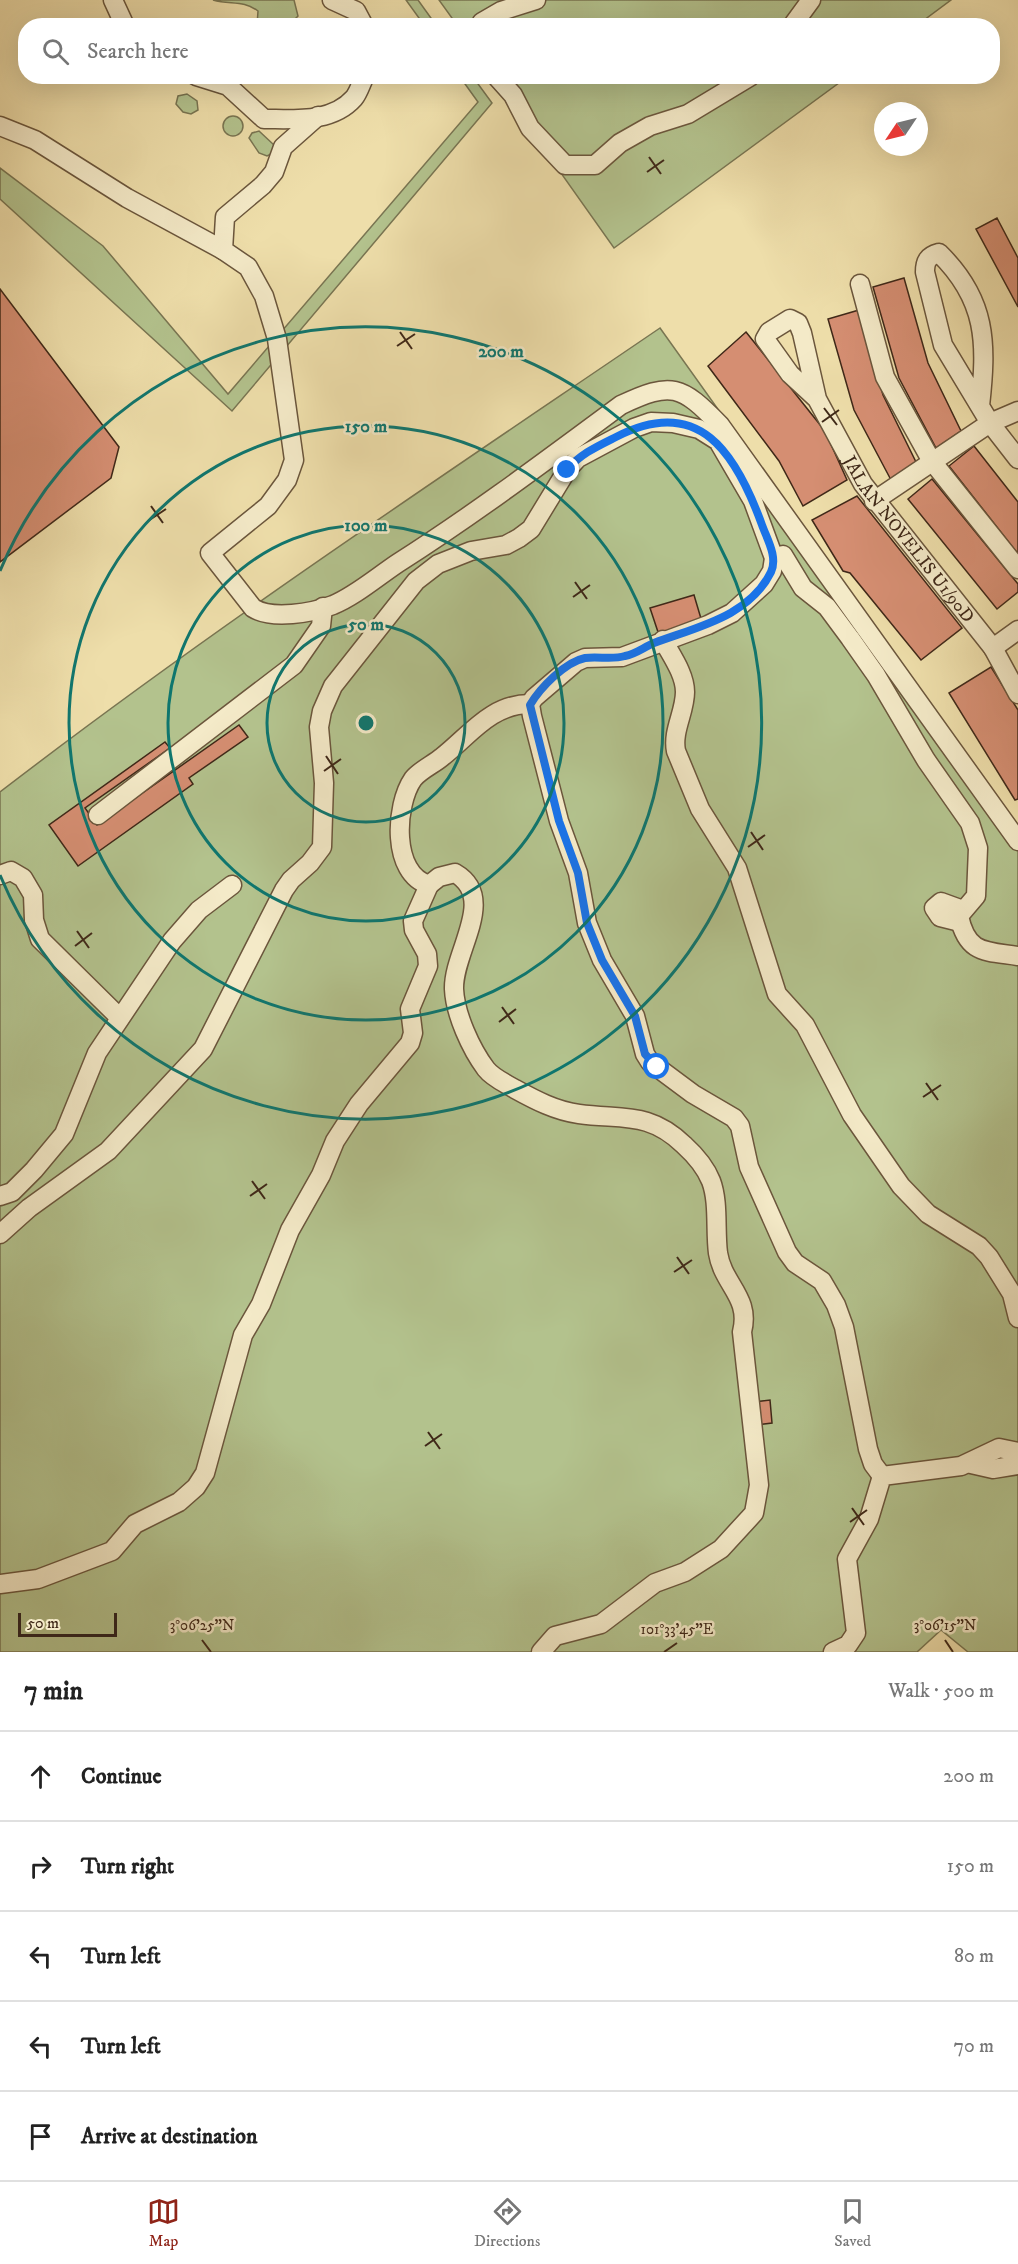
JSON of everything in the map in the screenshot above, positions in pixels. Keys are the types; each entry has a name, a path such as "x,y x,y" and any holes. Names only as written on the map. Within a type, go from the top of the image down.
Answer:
{"street":[{"path":"112,0 121,18"},
{"path":"332,0 356,10 360,18"},
{"path":"489,18 501,11 536,0"},
{"path":"798,18 811,0"},
{"path":"222,84 228,86 264,118 284,147"},
{"path":"264,118 332,114 354,97 361,84"},
{"path":"503,84 513,95 530,128 564,165 595,165 620,143 650,126 688,114 738,84"},
{"path":"223,250 225,217 274,172 284,147 318,116"},
{"path":"0,126 35,140 127,198 223,250 248,267 264,296 276,339 294,460 287,480 268,506 210,553 253,608 270,614 300,613 333,605 415,552 621,405 657,390 669,389 697,401 720,425 1018,840"},
{"path":"980,406 984,369 983,326 978,311 953,267 939,253 931,255 925,263 925,272 943,345 990,423 1018,459"},
{"path":"861,284 885,377 931,460 1018,569"},
{"name":"JALAN NOVELIS U1/90D","path":"817,399 874,501 993,648 1018,694"},
{"path":"874,501 931,460 990,423 1018,411"},
{"path":"0,1234 29,1208 108,1151 203,1048 284,890 322,847 324,783 319,727 322,711 333,686 426,571 471,551 506,545 519,538 531,529 567,470 578,458 634,428 651,423 672,423 699,429 718,441 753,501 774,558 772,570 764,584 732,613 708,625 622,657 585,658 576,662 546,686 530,705 513,706 489,716 448,753 414,778 403,803 399,842 410,870 429,885"},
{"path":"774,558 783,555 803,588 827,607 839,622 876,675 926,760 970,823 978,848 978,876 974,900 962,916 973,947 1018,956"},
{"path":"98,815 294,665 321,626 323,607"},
{"path":"993,648 1018,630"},
{"path":"663,640 677,667 685,691 674,742 676,751 700,809 737,868 777,994 805,1025 852,1116 901,1186 928,1214 979,1246 989,1257 1012,1294 1018,1318"},
{"path":"530,705 559,821 578,873 587,923 602,960 635,1016 645,1054 650,1062 693,1094 734,1118 740,1126 749,1167 787,1252 795,1263 822,1281 829,1290 844,1327 850,1369 868,1449 873,1464 882,1476"},
{"path":"0,875 11,871 23,878 33,895 34,920 40,939 120,1018"},
{"path":"0,1584 38,1579 112,1551 135,1524 188,1495 205,1473 243,1335 261,1304 290,1230 347,1122 410,1043 413,1033 410,1009 428,966 427,954 414,930 413,921 429,885 439,877 455,873 471,884 474,892 470,925 458,962 454,989 460,1013 486,1070 495,1078 534,1100 557,1109 578,1114 645,1119 664,1127 677,1138 698,1159 711,1182 719,1255 723,1270 745,1310 742,1332 759,1485 754,1513 721,1549 685,1572 655,1583 601,1624 555,1636 541,1652"},
{"path":"29,1208 6,1194 34,1170 63,1134 97,1053 172,941 199,910 232,885"},
{"path":"971,1464 990,1450 999,1448 1018,1452"},
{"path":"882,1476 971,1464 993,1469 1018,1465"},
{"path":"833,1652 848,1645 855,1633 847,1559 869,1519 882,1476"}],"green space":[{"path":"213,0 294,0 298,16 296,18 258,18 258,11 252,8 242,4"},
{"path":"406,0 418,0 431,18 419,18"},
{"path":"439,0 951,0 927,18 452,18"},
{"path":"465,84 478,84 492,103 232,411 0,199 0,168 103,246 228,394 478,102"},
{"path":"498,84 837,84 614,248"},
{"path":"187,94 197,101 198,110 191,114 183,112 176,104 178,96"},
{"path":"233,116 240,119 243,126 240,133 233,136 226,133 223,126 226,119"},
{"path":"259,131 274,145 273,153 267,156 259,153 249,138 252,133"},
{"path":"660,328 1018,830 1018,1652 968,1652 941,1630 917,1652 0,1652 0,792 80,731 244,613"}],"building":[{"path":"997,218 1018,258 1018,307 976,229"},
{"path":"904,278 928,363 961,431 936,448 899,378 873,287"},
{"path":"0,289 119,447 111,478 0,562"},
{"path":"859,310 883,395 916,462 891,480 854,410 828,319"},
{"path":"746,332 825,431 847,480 803,506 779,461 708,366"},
{"path":"974,446 1018,502 1018,554 949,466"},
{"path":"932,479 1018,584 1018,592 997,609 908,499"},
{"path":"857,496 962,628 921,660 850,573 843,571 812,520"},
{"path":"694,595 702,622 659,635 650,608"},
{"path":"991,667 1018,710 1018,799 1015,800 949,693"},
{"path":"239,725 248,737 189,778 193,784 78,866 49,825 165,742 170,748 85,808 97,825"},
{"path":"770,1400 772,1423 757,1425 754,1402"}],"route":[{"path":"567,470 578,458 634,428 651,423 672,423 699,429 718,441 724,450 753,501 774,558 772,570 764,584 732,613 708,625 651,644 635,653 622,657 585,658 576,662 546,686 530,705 559,821 578,873 587,923 602,960 635,1016 645,1054 657,1067"}]}
